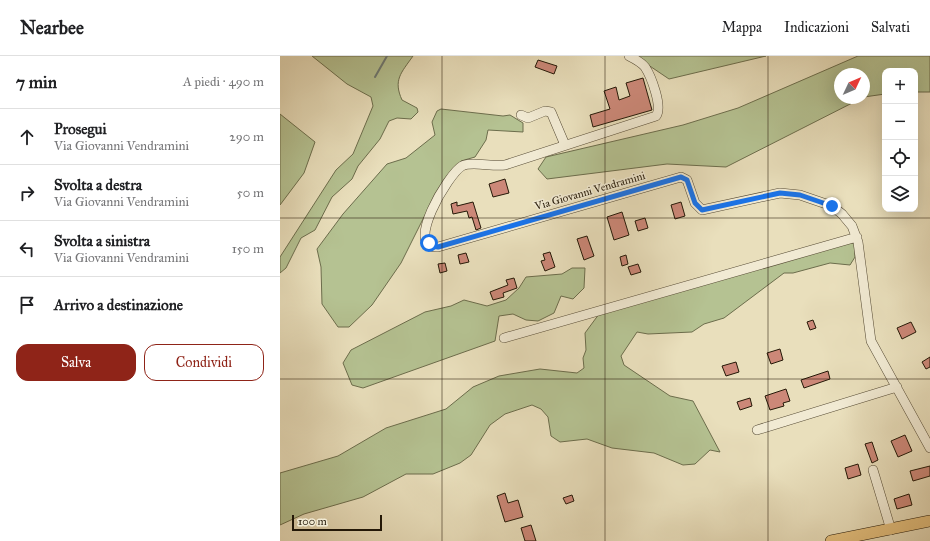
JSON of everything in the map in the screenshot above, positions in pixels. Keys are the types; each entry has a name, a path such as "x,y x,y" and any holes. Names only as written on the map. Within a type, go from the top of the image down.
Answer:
{"main road":[{"path":"831,541 930,521"}],"street":[{"name":"Via Giovanni Vendramini","path":"629,56 643,65 648,72 660,108 656,116 505,165 467,165 459,168 448,182 429,214 426,230 429,243 432,246 438,247 681,177 687,180 695,203 702,210 773,194 792,193 832,206 846,218 857,237 871,341 930,448"},
{"path":"521,115 528,118 546,110 551,112 565,145"},
{"path":"504,338 857,237"},
{"path":"757,430 896,387"},
{"path":"873,470 891,530"}],"green space":[{"path":"312,56 413,56 402,72 398,82 398,87 402,100 417,108 418,112 411,119 397,118 389,121 380,139 358,166 352,179 332,197 315,230 301,238 286,268 280,273 280,257 336,170 353,154 373,106 371,97 347,84"},
{"path":"635,56 766,56 669,79"},
{"path":"858,56 930,56 930,92 918,92 918,68 882,68 882,94 870,96 870,68 834,68 834,104 850,104 726,167 667,164 547,179 538,169 546,157 683,125 738,108"},
{"path":"441,109 503,116 510,115 523,123 523,132 488,130 486,140 475,157 461,161 448,176 424,217 401,263 372,305 349,327 338,327 322,304 321,267 317,249 343,214 387,164 406,158 435,135 432,122 437,111"},
{"path":"280,114 315,142 304,173 280,205"},
{"path":"850,243 855,243 855,257 850,265 830,263 793,273 784,273 724,318 704,324 692,332 648,334 637,332 621,356 624,365 670,396 693,401 720,452 710,450 695,464 683,465 654,453 612,448 587,439 560,442 551,436 548,417 541,409 532,405 505,414 490,425 471,455 460,463 433,474 406,474 363,497 304,514 280,525 280,473 338,456 386,428 446,409 473,387 499,376 540,369 577,373 584,368 583,358 586,350 585,333 599,314"},
{"path":"572,268 585,268 584,288 573,299 561,296 554,313 538,321 526,320 513,314 499,316 495,341 363,388 352,385 343,363 351,350 425,312 451,306 464,300 487,306 506,300 519,288 526,277 562,274"}],"building":[{"path":"538,60 557,66 554,74 535,67"},
{"path":"643,78 652,110 593,127 590,115 610,109 604,91 616,87 619,100 630,96 626,83"},
{"path":"505,179 509,193 493,197 489,184"},
{"path":"457,202 457,206 473,202 481,228 476,230 472,217 469,218 467,211 453,214 451,204"},
{"path":"681,202 685,216 675,219 671,205"},
{"path":"622,212 629,235 614,240 607,217"},
{"path":"645,218 648,228 638,231 635,221"},
{"path":"587,236 594,256 584,260 577,239"},
{"path":"550,252 555,267 545,271 541,261 545,260 543,254"},
{"path":"466,253 469,262 460,264 458,255"},
{"path":"626,255 628,264 622,266 620,257"},
{"path":"445,263 447,271 440,273 438,264"},
{"path":"638,264 641,272 631,275 628,267"},
{"path":"514,278 517,288 503,293 504,297 493,300 490,292 508,285 506,280"},
{"path":"813,320 816,328 810,330 807,322"},
{"path":"911,322 916,332 902,339 897,328"},
{"path":"780,349 783,360 771,364 767,353"},
{"path":"930,357 930,367 926,369 922,362"},
{"path":"736,362 739,372 726,376 722,366"},
{"path":"828,371 830,379 804,388 801,380"},
{"path":"786,389 790,401 783,403 784,406 770,410 765,396"},
{"path":"750,398 752,406 740,410 737,402"},
{"path":"905,435 912,451 898,457 891,441"},
{"path":"872,442 878,460 872,463 865,444"},
{"path":"858,464 861,475 848,479 845,468"},
{"path":"930,466 930,476 913,481 910,471"},
{"path":"505,493 508,503 518,500 523,517 505,522 497,496"},
{"path":"909,494 912,505 897,509 894,499"},
{"path":"572,495 574,501 566,504 563,498"},
{"path":"531,525 536,541 525,541 521,528"}],"waterway":[{"path":"375,77 387,56"}],"route":[{"path":"429,243 435,248 681,177 687,180 695,203 697,207 702,210 780,193 792,193 824,202 832,206"}]}
